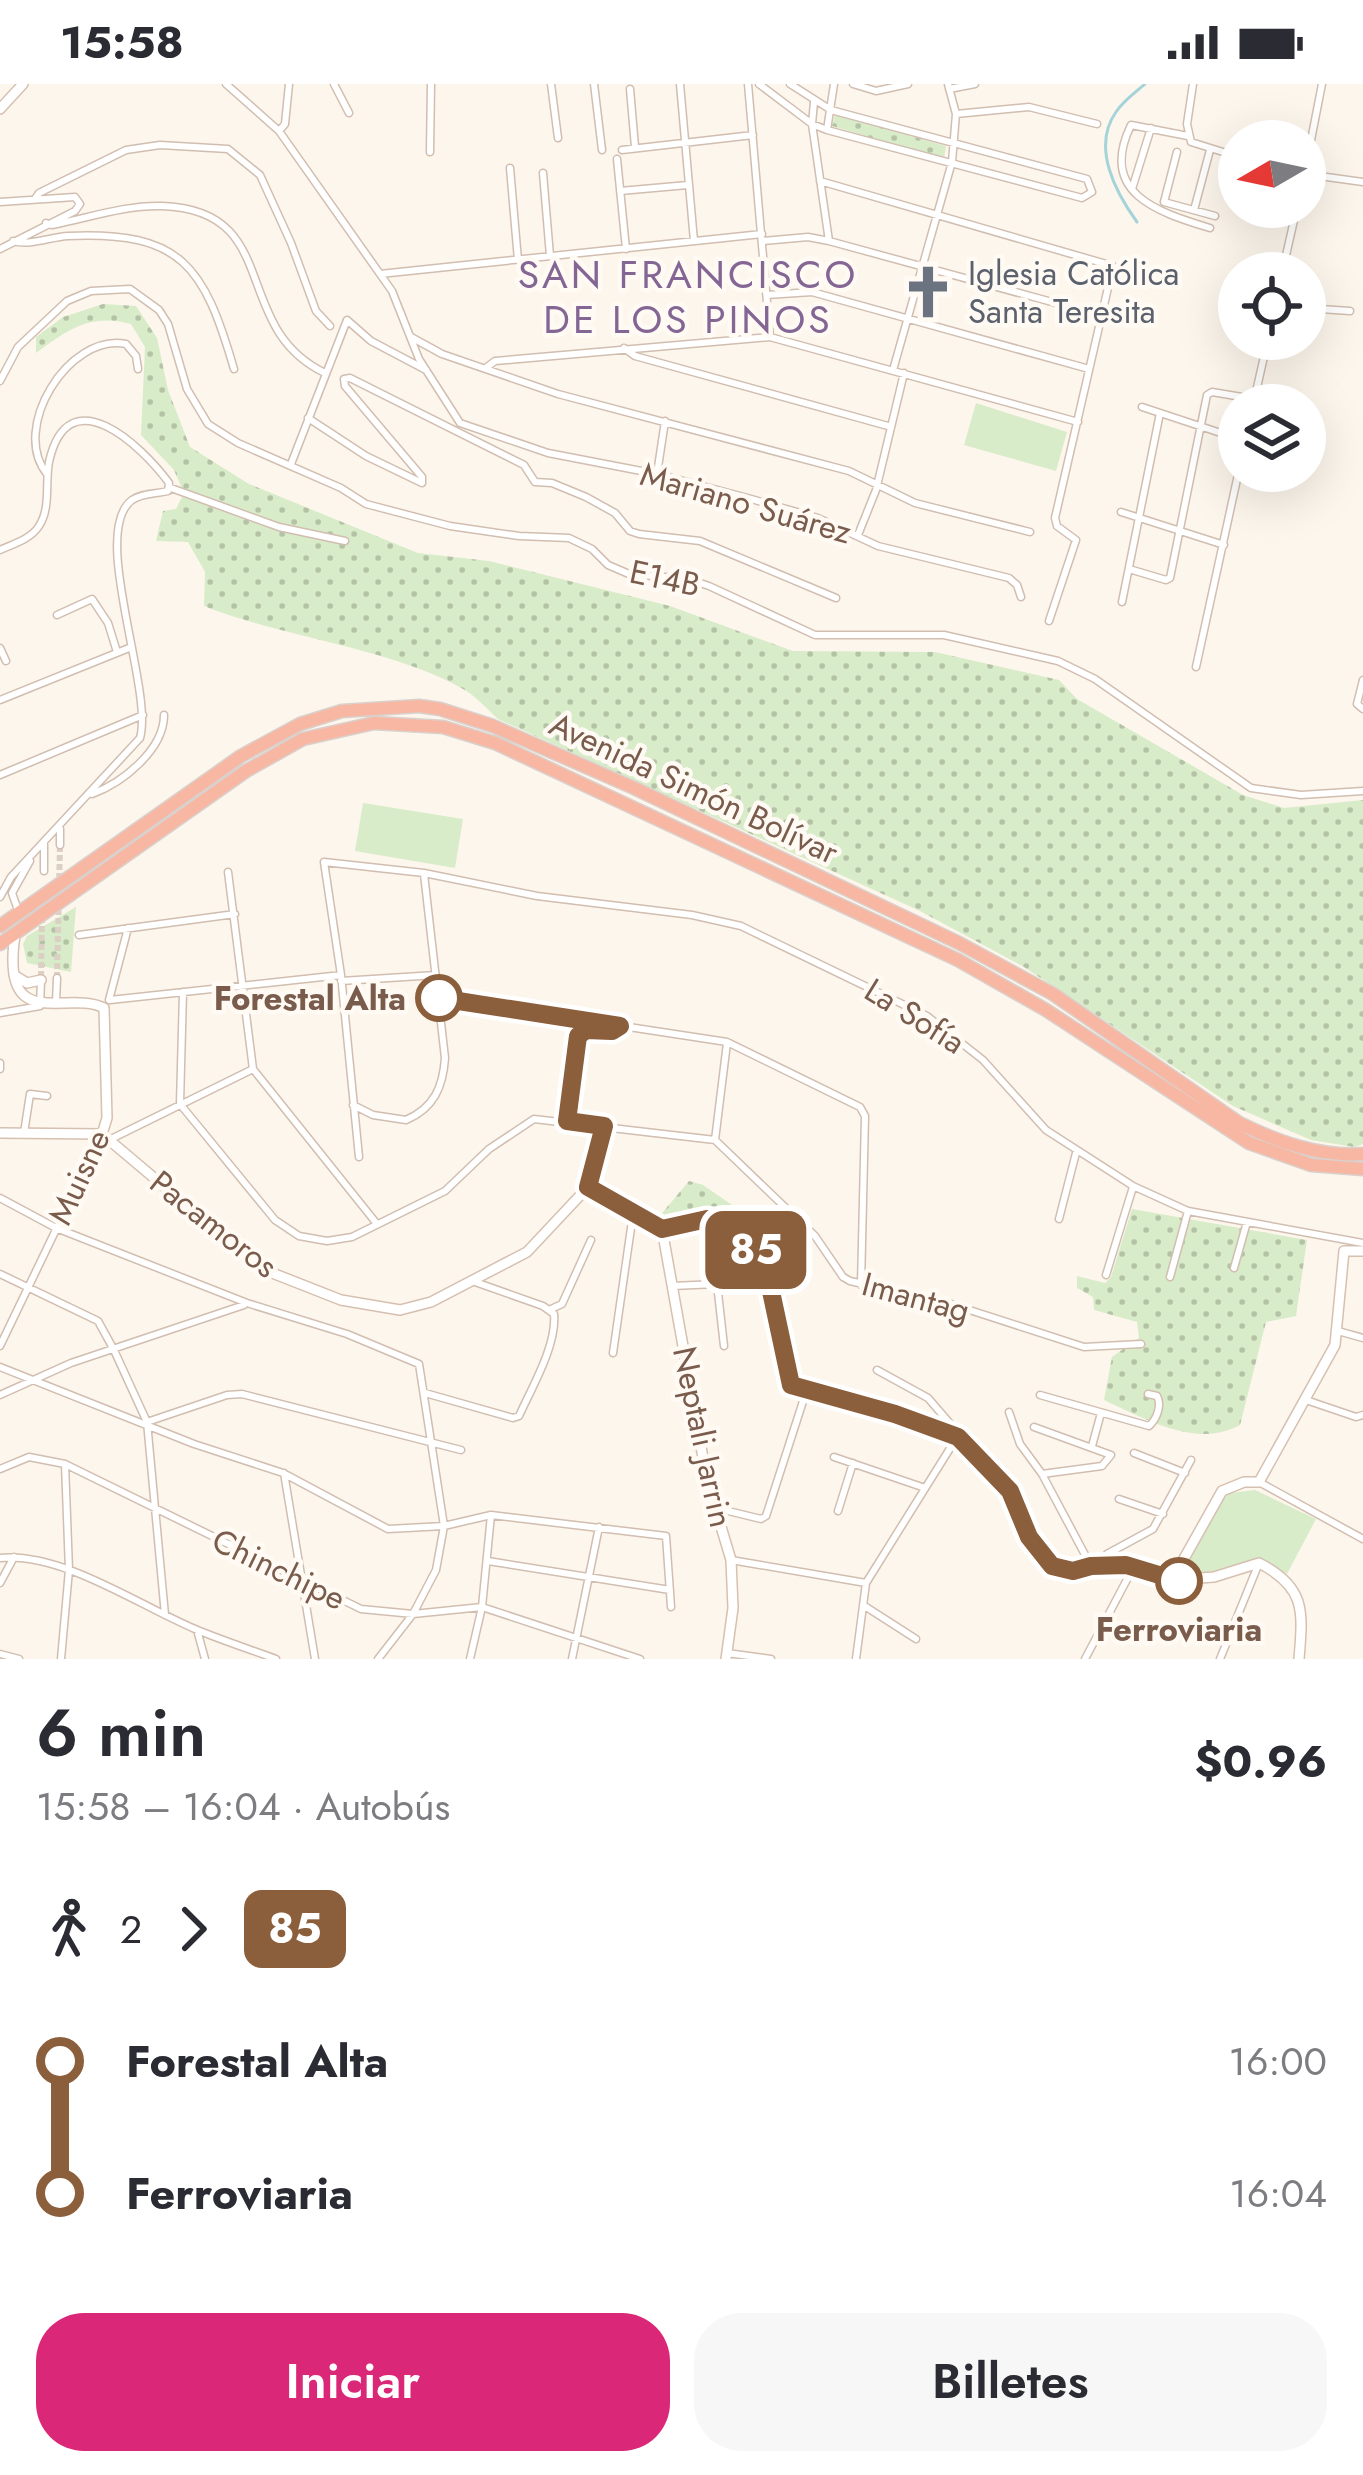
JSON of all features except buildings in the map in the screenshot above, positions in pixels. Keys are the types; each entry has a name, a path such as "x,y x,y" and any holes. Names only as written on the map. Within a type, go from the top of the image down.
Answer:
{"highway":[{"name":"Avenida Simón Bolívar","path":"0,926 241,756 300,724 342,711 440,709 493,726 634,788 959,943 1053,994 1260,1134 1317,1152 1363,1154"},
{"name":"Avenida Simón Bolívar","path":"0,944 246,772 303,739 374,722 443,727 495,743 958,960 1046,1010 1249,1143 1311,1165 1363,1169"}],"street":[{"path":"0,109 23,84"},
{"path":"226,84 279,131 380,274 402,308 411,337 459,427 524,465 535,482 552,483 602,505 630,530 700,542 836,598"},
{"path":"279,131 289,84"},
{"path":"334,84 349,113"},
{"path":"430,152 431,84"},
{"path":"551,84 558,137"},
{"path":"594,84 602,150"},
{"path":"680,84 694,242"},
{"path":"748,84 770,338"},
{"path":"759,84 827,130 1082,198 1092,191 1087,179 831,110 790,84"},
{"path":"827,130 833,84"},
{"path":"853,84 876,91 908,84"},
{"path":"893,370 952,162 956,115 949,86 975,84"},
{"path":"1193,84 1188,136 1197,147 1218,152"},
{"path":"1315,120 1322,84"},
{"path":"630,88 635,147"},
{"path":"814,101 812,124 829,241"},
{"path":"956,115 1021,106 1096,124"},
{"path":"1188,136 1131,124 1122,169 1132,189 1156,212 1210,228"},
{"path":"1132,189 1151,128"},
{"path":"622,150 753,136"},
{"path":"35,199 127,151 160,145 228,148 260,175 316,311 330,326"},
{"path":"1193,212 1210,150"},
{"path":"1177,152 1164,202 1215,216"},
{"path":"617,159 626,248"},
{"path":"510,168 518,260"},
{"path":"543,173 550,256"},
{"path":"1326,176 1363,182"},
{"path":"820,182 1110,263 1114,270 1055,521 1076,540 1049,621"},
{"path":"620,191 688,185"},
{"path":"0,202 75,197 80,201 78,209 0,249"},
{"path":"46,223 162,206 210,215 237,237 265,312 281,338 306,364 325,373"},
{"path":"13,242 121,237 165,247 209,293 234,369"},
{"path":"380,274 694,242 808,237 1102,316"},
{"name":"E14B","path":"0,381 18,347 67,302 91,291 130,290 159,310 168,324 188,389 208,424 366,504 418,520 519,536 569,538 629,574 709,586 815,635 944,635 1058,661 1095,679 1251,788 1300,794 1363,791"},
{"path":"767,295 812,292 1089,369"},
{"path":"1326,309 1350,311"},
{"path":"291,464 346,320 371,341 429,371"},
{"path":"411,337 442,354 558,394 849,471 915,503 1030,532"},
{"path":"487,367 495,361 770,338 1078,422"},
{"path":"47,474 39,461 37,419 61,374 93,344 110,340 126,344 136,356 138,369"},
{"path":"624,348 635,356 889,426"},
{"path":"859,535 904,374"},
{"name":"Mariano Suárez","path":"308,418 420,483 422,477 350,392 344,379 350,378 459,427 818,518 878,546 1009,578 1021,597"},
{"path":"1129,569 1169,580 1199,428 1209,393 1218,395"},
{"path":"1142,407 1218,433"},
{"path":"1122,602 1160,413"},
{"path":"0,550 39,527 45,512 47,474 59,439 84,418 100,420 113,429 166,478 170,488 279,527 345,541"},
{"path":"657,474 664,421"},
{"path":"0,897 11,877 132,750 142,730 118,552 122,511 138,496 170,488"},
{"path":"1196,667 1235,492"},
{"path":"1121,512 1224,544"},
{"path":"57,615 92,599 108,623 118,652"},
{"path":"0,648 6,661"},
{"path":"0,700 129,648"},
{"path":"1361,709 1363,680"},
{"path":"0,775 143,715"},
{"path":"88,795 136,765 159,737 164,715"},
{"path":"59,845 60,825"},
{"path":"44,841 44,871"},
{"path":"19,914 12,893 34,853"},
{"name":"La Sofía","path":"341,978 324,862 424,873 537,896 692,915 741,926 927,1016 982,1060 1028,1114 1133,1186 1188,1211 1363,1247"},
{"path":"228,872 253,1069 377,1224"},
{"path":"353,1105 396,1121 416,1116 433,1101 443,1081 445,1058 424,873"},
{"path":"79,935 235,914"},
{"name":"Muisne","path":"0,1346 105,1137 107,1004 128,928"},
{"path":"15,935 16,980 40,1006"},
{"path":"0,1013 40,1006 107,1004 244,984 436,975"},
{"path":"0,978 27,983 41,978 40,1006"},
{"path":"56,1006 57,978"},
{"path":"341,978 359,1157"},
{"path":"183,992 180,1104 275,1220 299,1236 327,1241 352,1237 445,1192 489,1149 529,1121 567,1121 715,1140 727,1042"},
{"path":"439,998 727,1042 864,1111 861,1285"},
{"path":"567,1121 578,1036 586,1030 612,1031 620,1026"},
{"path":"0,1133 105,1137 253,1069"},
{"path":"25,1133 30,1094 47,1096"},
{"name":"Pacamoros","path":"105,1137 245,1256 286,1280 341,1300 400,1310 431,1303 527,1252 588,1187 604,1126"},
{"name":"Imantag","path":"715,1140 815,1236 843,1277 950,1304 1084,1347 1141,1344"},
{"path":"1060,1219 1076,1151"},
{"path":"1106,1275 1133,1186"},
{"path":"588,1187 662,1229 722,1220 745,1235 772,1286 789,1383 958,1437"},
{"path":"0,1198 56,1228 247,1304 347,1334 419,1364 444,1526 436,1570 413,1614 378,1659"},
{"path":"1169,1276 1188,1211"},
{"path":"613,1353 633,1214"},
{"path":"1234,1268 1247,1222"},
{"name":"Neptali Jarrin","path":"662,1229 707,1480 730,1560 733,1608 727,1656"},
{"path":"549,1310 562,1304 591,1240"},
{"path":"1259,1482 1328,1360 1338,1331 1343,1254 1363,1247"},
{"path":"0,1274 98,1321 114,1350 147,1422 164,1615"},
{"path":"425,1393 500,1417 518,1416 555,1319 549,1310 475,1282"},
{"path":"672,1286 740,1283"},
{"path":"717,1284 724,1346"},
{"path":"0,1395 32,1379 247,1304"},
{"path":"1338,1331 1363,1338"},
{"path":"0,1367 194,1444 284,1473 388,1529 444,1526 491,1515 666,1536 671,1607"},
{"path":"877,1370 934,1402 951,1421 958,1437 1010,1491 1040,1555 1061,1569 1126,1565 1172,1580 1214,1577 1259,1563 1281,1574 1296,1592 1302,1620 1299,1659"},
{"path":"716,1508 761,1519 766,1516 806,1392"},
{"path":"147,1422 242,1394 461,1450"},
{"path":"1040,1395 1149,1426 1156,1420 1160,1402 1148,1394"},
{"path":"1306,1400 1356,1417 1363,1414"},
{"path":"1010,1412 1022,1447 1096,1566"},
{"path":"1092,1446 1102,1413"},
{"path":"1034,1427 1111,1456 1102,1466 1042,1474"},
{"path":"856,1659 866,1582 958,1437"},
{"path":"1134,1453 1185,1473"},
{"name":"Chinchipe","path":"0,1469 28,1457 64,1464 361,1609 413,1614 482,1607 640,1659"},
{"path":"834,1457 925,1488"},
{"path":"1096,1566 1107,1554 1151,1532 1191,1460"},
{"path":"838,1511 853,1463"},
{"path":"61,1659 69,1570 64,1464"},
{"path":"284,1473 315,1659"},
{"path":"1172,1580 1222,1491 1244,1482 1259,1482 1363,1539"},
{"path":"1119,1499 1163,1514"},
{"path":"470,1659 482,1607 491,1515"},
{"path":"572,1659 599,1527"},
{"path":"0,1583 14,1557"},
{"path":"0,1558 69,1570 197,1630 275,1659"},
{"path":"730,1560 866,1582"},
{"path":"488,1561 670,1590"},
{"path":"1220,1659 1259,1563"},
{"path":"1085,1659 1132,1570"},
{"path":"861,1604 916,1639"},
{"path":"197,1630 205,1659"},
{"path":"0,1654 19,1659"},
{"path":"727,1656 770,1659"}],"green space":[{"path":"835,114 946,146 944,159 832,126"},
{"path":"103,304 136,306 157,338 168,390 190,447 249,484 418,553 489,561 670,606 793,651 935,652 1059,680 1077,699 1243,795 1284,808 1363,800 1363,1144 1354,1147 1311,1140 1233,1106 1024,967 920,911 498,719 468,692 435,675 204,606 205,572 188,542 156,541 163,511 176,509 184,493 174,470 141,435 145,347 131,324 80,325 36,353 36,337 63,317"},
{"path":"976,403 1067,432 1056,471 964,445"},
{"path":"363,803 463,819 455,868 355,851"},
{"path":"76,907 71,972 27,963 23,944 27,936"},
{"path":"689,1181 735,1207 726,1218 701,1213 659,1222"},
{"path":"1132,1209 1307,1240 1296,1316 1266,1322 1240,1425 1223,1432 1189,1433 1104,1400 1112,1357 1139,1338 1137,1322 1094,1310 1093,1297 1077,1288 1077,1276 1105,1283 1111,1277"},
{"path":"1255,1490 1316,1519 1287,1574 1261,1561 1184,1577 1181,1572 1220,1502 1230,1493"}],"waterway":[{"path":"1137,222 1109,169 1106,140 1116,112 1145,84"}],"tunnel":[{"path":"57,978 60,845"},
{"path":"41,977 42,916"}],"bus line":[{"name":"85","path":"439,998 620,1026 612,1031 586,1030 578,1036 567,1121 604,1126 588,1187 662,1229 707,1219 734,1225 766,1268 791,1385 958,1437 1010,1491 1029,1537 1052,1566 1073,1571 1126,1565 1179,1581"}],"place":[{"name":"Iglesia Católica Santa Teresita","path":"928,292"},
{"name":"Forestal Alta","path":"439,998"},
{"name":"Ferroviaria","path":"1179,1581"}],"district":[{"name":"SAN FRANCISCO DE LOS PINOS","path":"688,296"}]}
